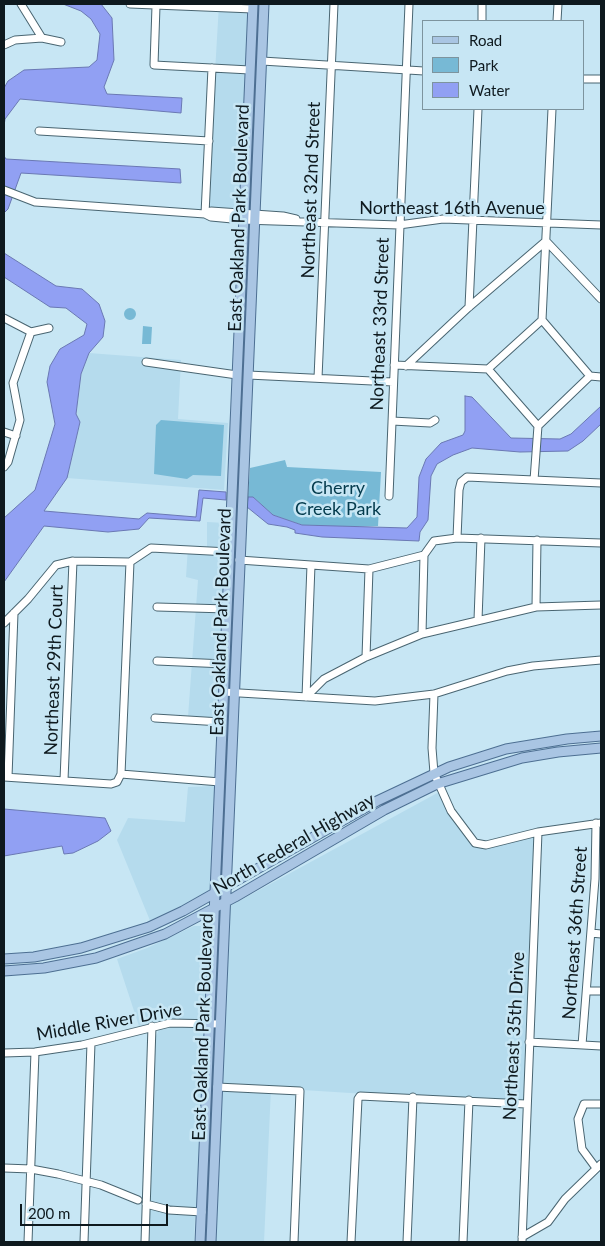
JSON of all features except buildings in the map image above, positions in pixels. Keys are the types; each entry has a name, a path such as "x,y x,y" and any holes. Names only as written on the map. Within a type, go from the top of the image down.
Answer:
{"main road":[{"name":"East Oakland Park Boulevard","path":"211,1242 224,902 264,4"},
{"name":"East Oakland Park Boulevard","path":"200,1242 221,722 230,552 232,375 237,363 253,6"},
{"path":"251,51 254,57 262,61"},
{"path":"237,363 243,372 248,375"},
{"path":"232,375 241,377 248,387"},
{"path":"231,509 236,515 242,515"},
{"path":"230,552 239,560"},
{"name":"North Federal Highway","path":"4,959 34,957 88,947 149,927 395,792 434,773 506,749 567,739 601,736"},
{"name":"North Federal Highway","path":"4,971 76,962 132,948 190,922 401,802 437,784 522,758 600,746"},
{"path":"219,785 226,797 230,798"},
{"path":"328,843 329,834 336,824"},
{"path":"300,859 303,852 318,844 322,832"},
{"path":"190,922 203,922 213,931"},
{"path":"76,962 85,957 88,947"},
{"path":"207,1078 213,1086 217,1087"},
{"path":"206,1093 213,1096 216,1102"}],"street":[{"path":"21,4 42,38"},
{"path":"130,4 156,6 253,6"},
{"name":"Northeast 32nd Street","path":"318,378 334,4"},
{"name":"Northeast 33rd Street","path":"388,496 408,4"},
{"path":"482,4 482,20"},
{"path":"557,20 558,4"},
{"path":"156,6 154,65 250,70"},
{"path":"4,45 15,40 42,38 61,42"},
{"path":"262,61 422,71"},
{"path":"205,214 212,68"},
{"path":"585,78 601,79"},
{"path":"469,307 478,110"},
{"path":"552,110 542,320 590,376 601,377"},
{"path":"39,131 209,140"},
{"name":"Northeast 16th Avenue","path":"4,190 42,203 205,214 211,211 255,218 284,216 325,222 399,225 443,219 601,225"},
{"path":"406,366 469,307 546,241"},
{"path":"546,241 601,298"},
{"path":"4,318 31,332 49,328"},
{"path":"394,365 488,369 542,320"},
{"path":"4,467 20,420 12,383 31,332"},
{"path":"146,362 224,372 232,375"},
{"path":"488,369 538,426"},
{"path":"248,375 393,382"},
{"path":"534,480 538,426 590,376"},
{"path":"4,379 12,383"},
{"path":"392,421 430,423 435,420"},
{"path":"4,432 16,436"},
{"path":"457,538 461,482 467,477 601,483"},
{"path":"422,634 424,555 434,541 457,538 481,538 601,543"},
{"path":"478,620 481,538"},
{"path":"536,607 537,540"},
{"path":"4,623 56,565 73,561 130,562 151,548 230,552"},
{"path":"239,560 369,569 424,555"},
{"name":"Northeast 29th Court","path":"64,780 73,561"},
{"path":"14,613 6,719 6,777 111,784 117,782 121,774 130,562"},
{"path":"306,697 311,564"},
{"path":"366,657 369,569"},
{"path":"306,697 324,679 366,657 422,634 536,607 601,605"},
{"path":"157,607 227,609"},
{"path":"223,692 375,701 434,694 507,671 574,661 601,660"},
{"path":"157,661 225,664"},
{"path":"434,694 432,748 437,784 451,811 475,843 483,846 538,832 599,823"},
{"path":"155,718 221,722"},
{"path":"121,774 219,785"},
{"name":"Northeast 36th Street","path":"582,1045 588,991 591,933 598,879 599,823"},
{"name":"Northeast 35th Drive","path":"522,1240 538,832"},
{"path":"591,933 601,934"},
{"path":"588,991 601,991"},
{"name":"Middle River Drive","path":"4,1053 35,1052 91,1043 152,1026 170,1023 220,1024"},
{"path":"144,1242 152,1026"},
{"path":"529,1042 601,1046"},
{"path":"84,1242 91,1043"},
{"path":"28,1242 35,1052"},
{"path":"217,1087 300,1090 294,1242"},
{"path":"351,1242 358,1099 364,1095 526,1104"},
{"path":"407,1242 413,1097"},
{"path":"464,1242 469,1100"},
{"path":"522,1240 548,1222 565,1198 599,1166 582,1149 578,1119 584,1104 601,1104"},
{"path":"4,1168 31,1169 87,1181 138,1200"},
{"path":"146,1204 169,1210 202,1212"}],"shaded area":[{"path":"219,4 249,4 241,210 207,209"},
{"path":"89,353 181,360 178,419 228,423 224,490 67,478 80,423 76,414 81,374"},
{"path":"207,522 226,523 219,719 188,717 198,580 186,577 188,547 207,548"},
{"path":"215,786 211,892 151,923 117,840 128,818 185,822 188,787"},
{"path":"441,791 460,825 478,848 538,832 525,1104 271,1088 264,1242 212,1242 228,907"},
{"path":"194,926 202,926 209,932 205,1021 165,1021 139,1026 117,959 147,948"},
{"path":"179,1026 204,1028 197,1209 165,1207 150,1202 155,1038 159,1030"},
{"path":"150,1210 195,1216 194,1242 149,1242"}],"green space":[{"path":"128,308 132,308 136,314 132,320 128,320 124,316 124,312"},
{"path":"143,326 152,327 151,344 142,344"},
{"path":"161,420 224,425 221,476 193,475 187,479 154,474 156,425"},
{"name":"Cherry Creek Park","path":"285,460 287,467 381,472 378,526 339,527 302,525 273,515 253,497 248,497 250,468"}],"water":[{"path":"63,4 101,4 112,18 114,60 104,87 107,94 182,98 181,113 20,99 5,119 4,126 4,88 8,81 24,70 89,67 97,60 100,34 91,19 81,11"},
{"path":"4,156 6,159 180,169 181,183 21,173 8,209 4,213"},
{"path":"4,253 56,286 82,289 99,304 105,321 103,337 89,353 81,374 76,414 80,422 67,478 44,511 139,519 147,513 196,517 199,490 226,492 226,500 203,498 200,521 149,518 139,529 108,532 44,526 4,582 4,518 35,490 55,424 47,382 50,366 60,349 84,335 87,324 66,308 50,307 4,277"},
{"path":"465,396 472,397 511,438 560,439 571,434 601,406 601,424 583,441 568,451 520,452 472,448 453,455 437,464 431,476 428,520 420,532 419,541 322,537 295,533 295,530 287,527 268,524 247,507 248,497 253,497 273,515 302,525 407,528 417,517 419,477 426,459 441,443 463,435 465,431"},
{"path":"4,809 105,818 111,831 98,841 73,853 64,854 62,846 4,856"}]}
